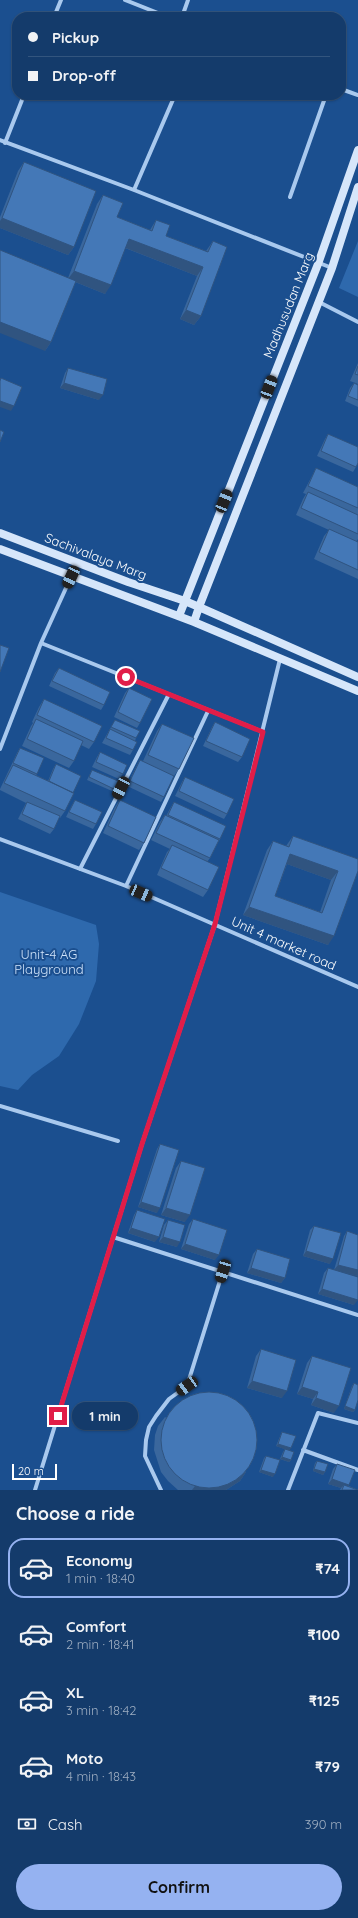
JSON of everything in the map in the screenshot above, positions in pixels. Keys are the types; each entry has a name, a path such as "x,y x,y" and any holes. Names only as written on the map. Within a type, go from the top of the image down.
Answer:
{"main road":[{"name":"Madhusudan Marg","path":"179,616 318,264 358,150"},
{"name":"Madhusudan Marg","path":"194,622 332,268 358,187"},
{"name":"Sachivalaya Marg","path":"0,533 128,582 199,607"},
{"name":"Sachivalaya Marg","path":"0,549 71,577 194,622"},
{"path":"199,607 358,677"},
{"path":"194,622 358,691"}],"street":[{"path":"56,12 61,0"},
{"path":"125,0 155,12"},
{"path":"184,12 188,0"},
{"path":"346,91 358,95"},
{"path":"5,143 22,100"},
{"path":"134,190 173,100"},
{"path":"290,197 324,100"},
{"path":"0,140 134,190 318,264 332,268"},
{"path":"319,302 358,322"},
{"path":"0,749 41,643 71,577 76,561"},
{"path":"41,643 263,732"},
{"path":"35,1490 113,1237 215,924 280,658"},
{"path":"80,869 169,694"},
{"path":"126,886 208,711"},
{"name":"Unit 4 market road","path":"0,839 126,886 358,987"},
{"path":"0,1106 118,1141"},
{"path":"113,1237 358,1315"},
{"path":"161,1490 145,1456 148,1433 156,1416 169,1399 187,1386 223,1271"},
{"path":"288,1490 318,1413 358,1423"},
{"path":"303,1450 358,1470"}],"green space":[{"path":"358,241 358,297 339,288"},
{"name":"Unit-4 AG Playground","path":"0,892 96,925 99,944 96,981 79,1024 59,1056 32,1075 18,1090 0,1086"}],"building":[{"path":"24,162 96,191 74,247 2,218"},
{"path":"103,195 123,203 117,217 152,231 156,220 170,225 166,236 208,252 213,241 227,247 201,316 186,310 203,267 129,239 111,285 74,271"},
{"path":"0,250 76,281 51,342 0,322"},
{"path":"358,366 358,375 355,374"},
{"path":"68,368 107,379 103,395 64,383"},
{"path":"1,378 22,387 14,406 0,401"},
{"path":"354,383 358,385 358,400 348,396"},
{"path":"0,430 4,432 0,442"},
{"path":"328,434 358,447 358,463 356,467 321,451"},
{"path":"316,468 358,487 358,508 308,486"},
{"path":"308,492 358,515 358,534 301,508"},
{"path":"329,529 358,542 358,570 319,552"},
{"path":"0,645 9,648 0,672"},
{"path":"59,668 110,692 104,705 52,681"},
{"path":"129,688 152,699 140,723 118,712"},
{"path":"44,699 102,726 94,742 37,715"},
{"path":"36,719 83,741 74,761 27,739"},
{"path":"115,720 140,731 136,738 111,727"},
{"path":"215,722 250,739 242,757 206,741"},
{"path":"162,724 194,738 179,769 148,755"},
{"path":"110,729 137,742 133,750 106,738"},
{"path":"20,748 44,758 37,774 13,763"},
{"path":"100,752 127,765 123,774 96,762"},
{"path":"140,760 174,776 164,797 130,781"},
{"path":"56,764 81,776 73,793 49,781"},
{"path":"13,765 74,793 65,811 4,783"},
{"path":"92,770 118,781 114,789 89,777"},
{"path":"185,777 234,799 227,814 179,791"},
{"path":"75,800 102,812 96,824 69,812"},
{"path":"120,800 156,817 144,843 108,826"},
{"path":"27,802 60,816 54,829 22,814"},
{"path":"174,802 226,826 220,839 168,815"},
{"path":"165,815 219,840 210,858 156,833"},
{"path":"293,836 358,859 358,871 334,936 249,907 273,841 289,847","holes":["290,854 338,871 322,913 275,896"]},
{"path":"172,845 219,867 208,890 161,868"},
{"path":"160,1144 179,1150 160,1208 141,1202"},
{"path":"181,1161 205,1168 190,1215 166,1208"},
{"path":"137,1210 165,1219 159,1237 131,1228"},
{"path":"193,1219 227,1230 219,1255 185,1244"},
{"path":"168,1220 185,1225 180,1242 163,1237"},
{"path":"314,1226 341,1233 333,1259 306,1251"},
{"path":"347,1231 358,1235 358,1270 338,1265"},
{"path":"257,1249 290,1259 285,1278 251,1268"},
{"path":"328,1268 358,1277 358,1300 322,1289"},
{"path":"261,1349 296,1360 287,1391 252,1381"},
{"path":"312,1356 351,1368 339,1406 316,1398 318,1392 302,1387"},
{"path":"354,1383 358,1385 358,1400 355,1410 345,1406"},
{"path":"209,1392 227,1396 236,1400 243,1406 249,1413 253,1422 257,1440 253,1458 249,1467 243,1474 236,1480 227,1484 209,1488 191,1484 182,1480 175,1474 169,1467 165,1458 161,1440 165,1422 169,1413 175,1406 182,1400 191,1396"},
{"path":"282,1432 296,1436 291,1448 278,1444"},
{"path":"285,1449 294,1452 291,1460 282,1457"},
{"path":"266,1456 280,1460 275,1474 261,1470"},
{"path":"317,1461 328,1464 325,1472 314,1469"},
{"path":"337,1464 355,1470 349,1485 332,1479"},
{"path":"344,1485 358,1490 342,1490"}],"route":[{"path":"58,1416 142,1144 215,924 263,732 126,677"}]}
